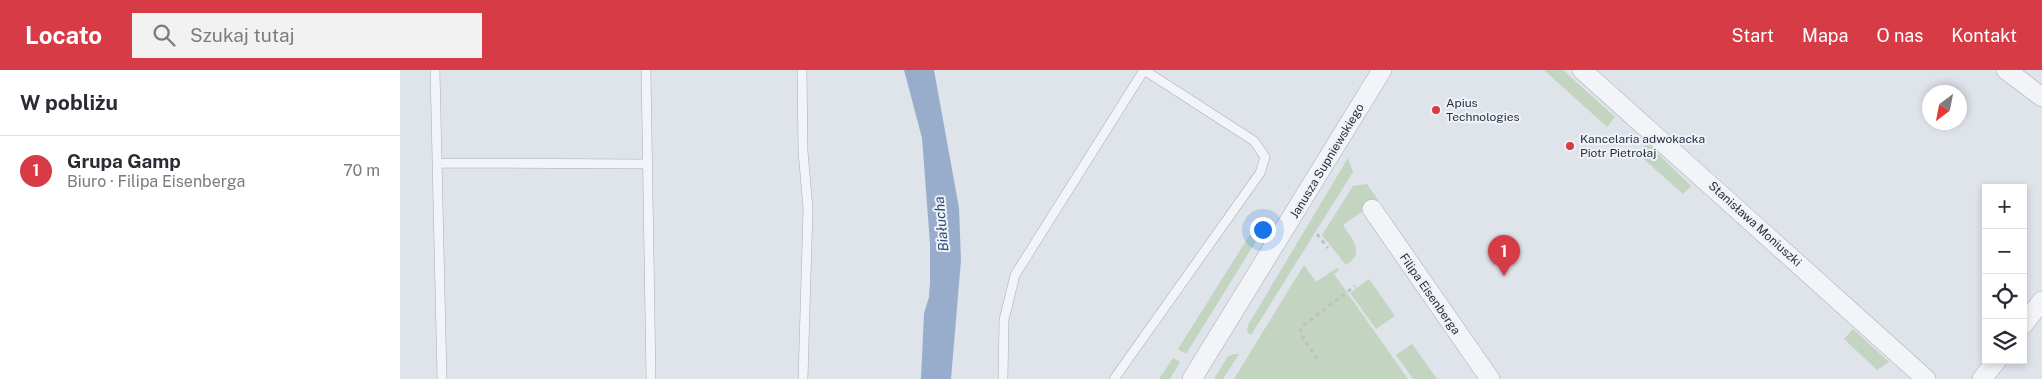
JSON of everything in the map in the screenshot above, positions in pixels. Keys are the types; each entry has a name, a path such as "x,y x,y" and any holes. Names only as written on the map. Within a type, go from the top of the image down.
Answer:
{"street":[{"name":"Janusza Supniewskiego","path":"1192,379 1382,70"},
{"name":"Stanisława Moniuszki","path":"1582,70 1926,379"},
{"path":"2006,70 2042,97"},
{"name":"Filipa Eisenberga","path":"1372,209 1490,379"},
{"path":"2027,320 2042,301"},
{"path":"1982,379 1993,364"}],"lane":[{"path":"435,70 442,379"},
{"path":"646,70 651,379"},
{"path":"802,70 803,151 808,209 803,379"},
{"path":"1003,379 1004,320 1014,275 1144,70 1254,141 1265,157 1260,172 1114,379"},
{"path":"437,164 648,164"}],"path":[{"path":"1317,234 1328,248"},
{"path":"1317,358 1300,333 1301,327 1356,286"}],"green space":[{"path":"1544,70 1563,70 1615,117 1607,127"},
{"path":"1647,143 1691,186 1683,194 1637,153"},
{"path":"1348,158 1353,172 1251,335 1247,332 1248,325"},
{"path":"1367,184 1378,200 1343,225 1353,241 1356,251 1355,256 1346,265 1322,235 1353,186"},
{"path":"1251,233 1258,238 1186,354 1178,349"},
{"path":"1304,265 1316,282 1337,268 1339,270 1334,274 1408,379 1234,379"},
{"path":"1369,279 1395,316 1376,329 1350,293"},
{"path":"1853,329 1889,362 1877,370 1844,339"},
{"path":"1412,344 1437,379 1413,379 1396,355"},
{"path":"1239,354 1223,379 1214,379 1228,356"},
{"path":"1173,358 1180,362 1170,379 1159,379"}],"water":[{"name":"Białucha","path":"904,70 934,70 959,208 961,260 951,379 921,379 924,313 929,297 930,282 930,244 922,138"}],"place":[{"name":"Apius Technologies","path":"1436,110"},
{"name":"Kancelaria adwokacka Piotr Pietrołaj","path":"1570,146"},
{"name":"Grupa Gamp","path":"1504,276"}]}
